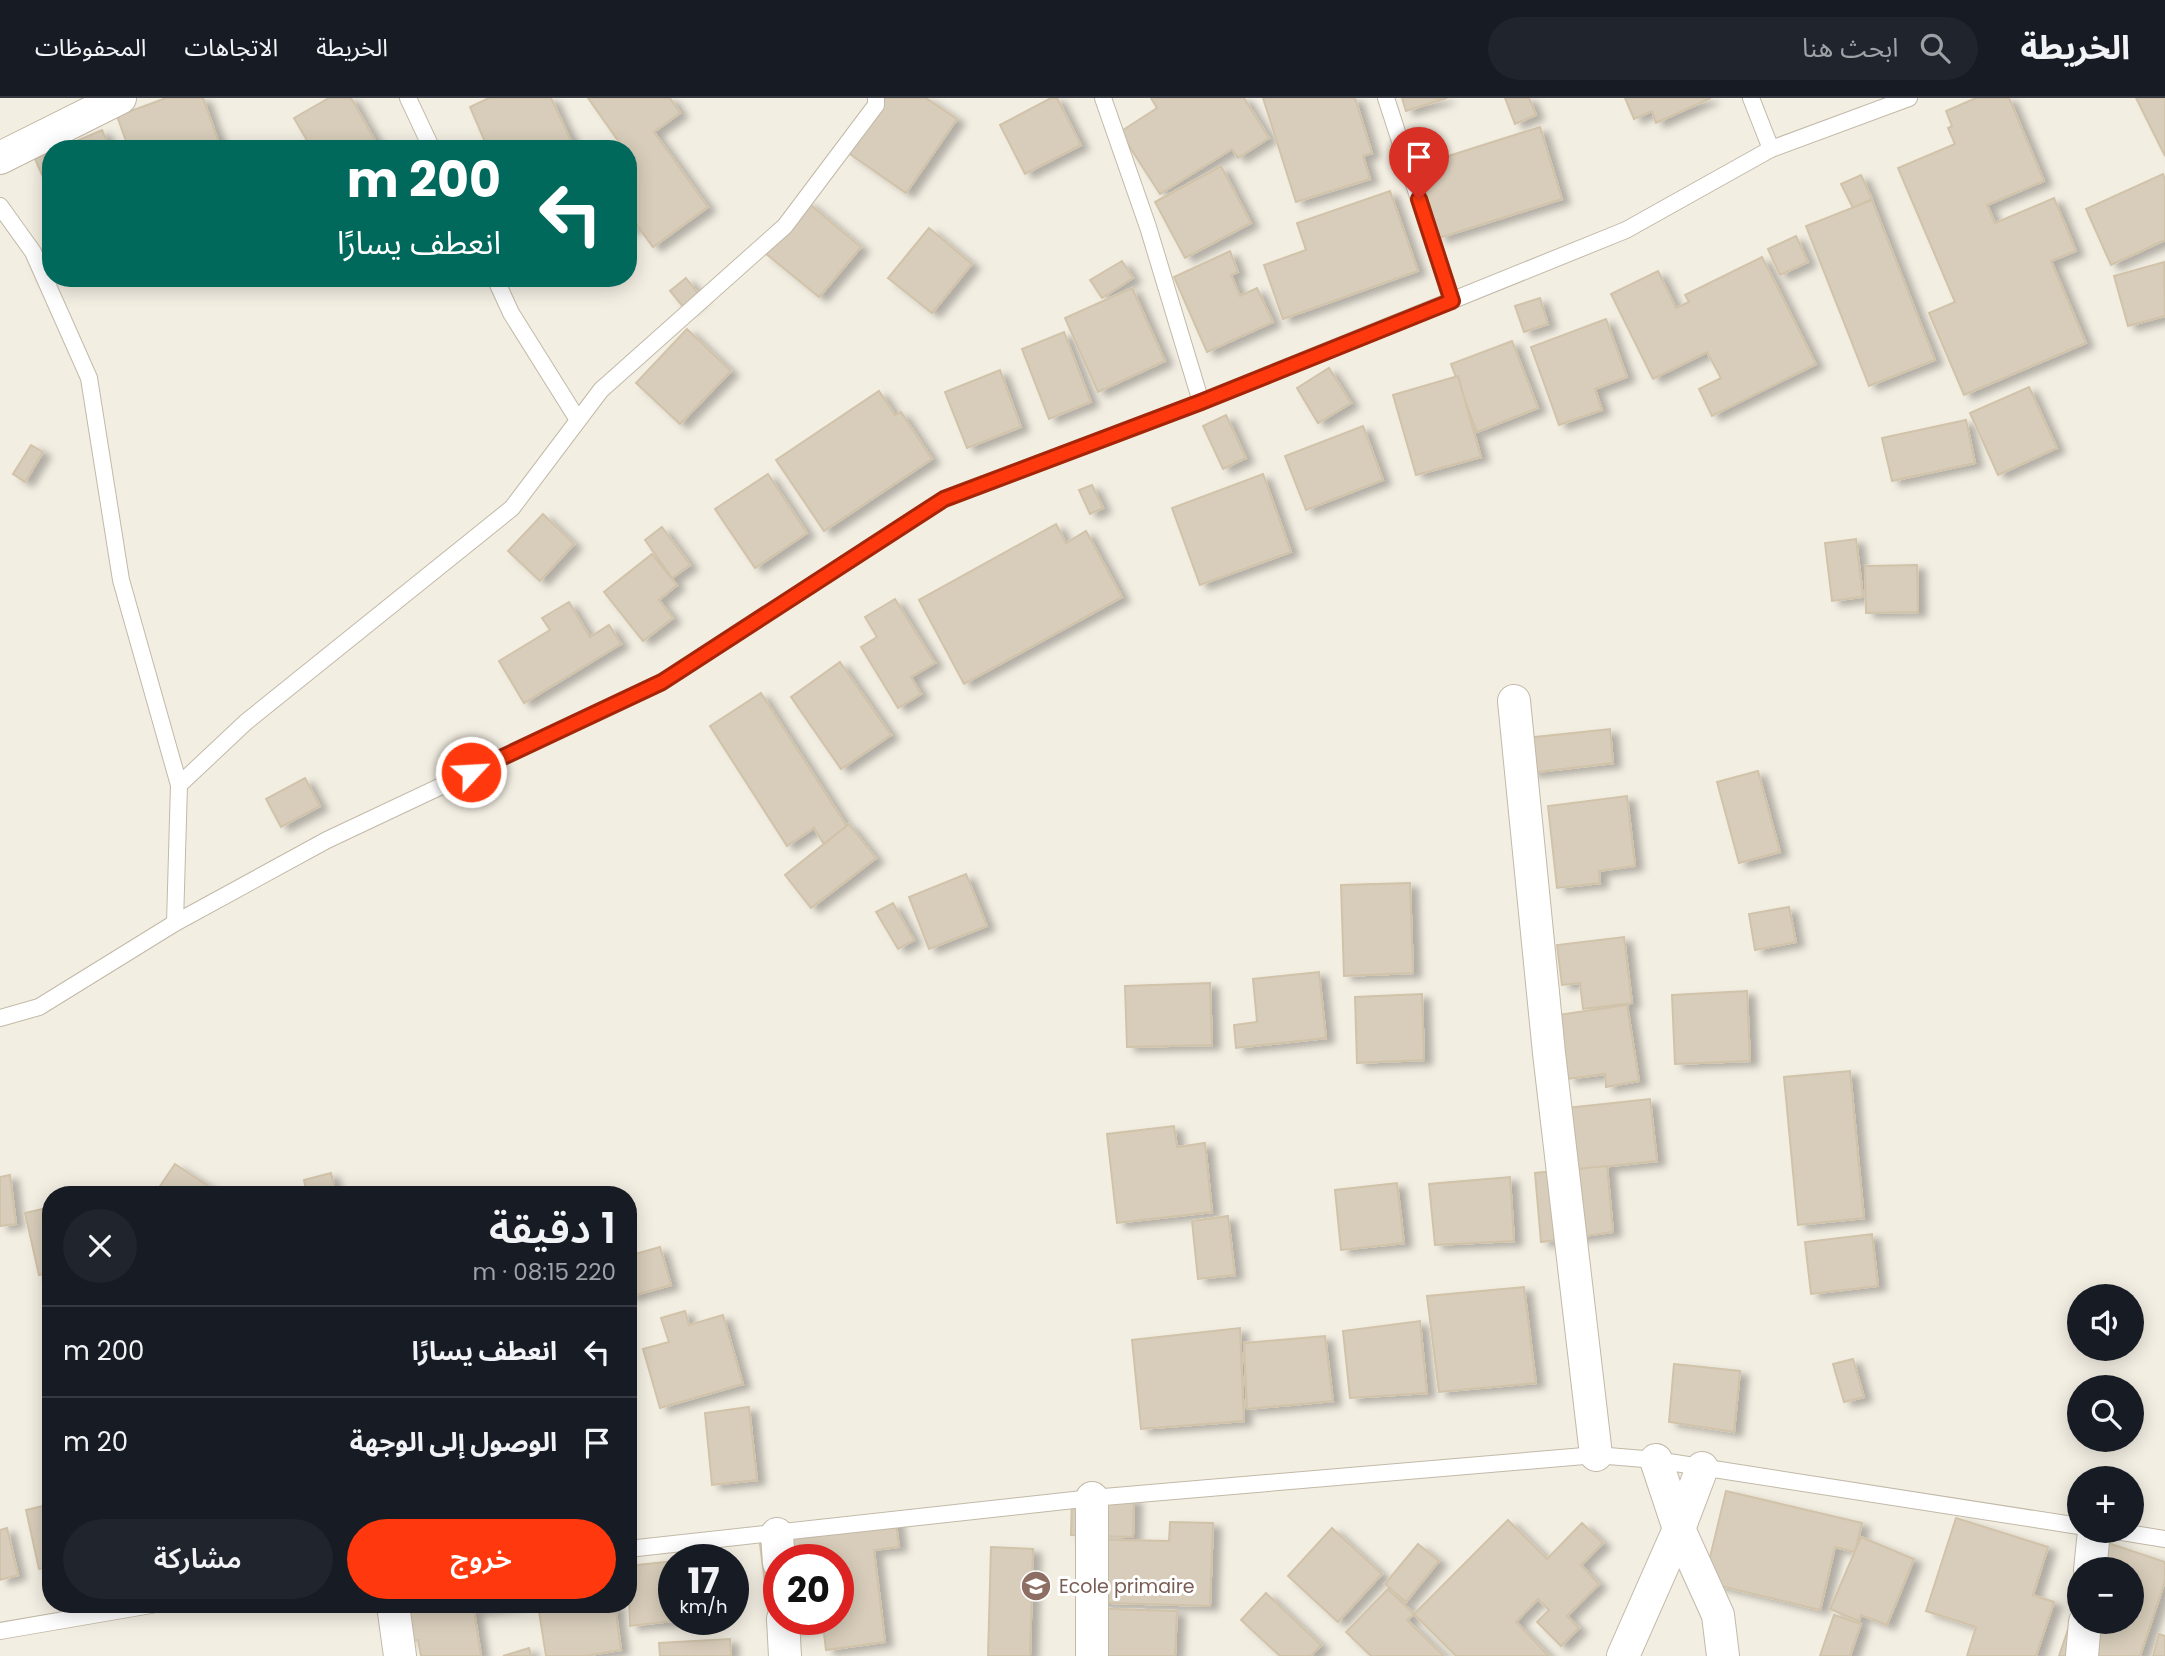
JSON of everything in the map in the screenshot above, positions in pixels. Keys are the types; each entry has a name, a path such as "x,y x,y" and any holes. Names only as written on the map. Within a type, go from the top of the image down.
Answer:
{"street":[{"path":"0,158 120,98"},
{"path":"1514,701 1549,1053 1596,1455"},
{"path":"1656,1460 1679,1529 1718,1615 1723,1656"},
{"path":"1623,1656 1679,1529 1702,1468"},
{"path":"1092,1498 1092,1656"},
{"path":"394,1613 400,1656"},
{"path":"2082,1656 2084,1634"},
{"path":"784,1635 785,1656"}],"lane":[{"path":"408,98 428,140"},
{"path":"179,785 246,722 512,508 601,390 785,226 876,104 876,98"},
{"path":"1103,98 1148,227 1201,402"},
{"path":"1386,98 1452,301"},
{"path":"1751,98 1771,149"},
{"path":"0,1018 39,1007 175,923 327,840 662,682 944,499 1201,402 1626,230 1771,149 1909,98"},
{"path":"0,206 33,252 42,272"},
{"path":"49,287 89,378 121,580 179,785 175,923"},
{"path":"499,287 511,313 578,420"},
{"path":"803,1544 1092,1498 1596,1455 1656,1460 2067,1523"},
{"path":"2144,1536 2165,1539"},
{"path":"637,1549 763,1548"},
{"path":"0,1631 105,1613"}],"building":[{"path":"166,98 203,98 218,140 126,140 117,116"},
{"path":"329,98 351,98 375,140 307,140 294,118"},
{"path":"489,98 551,98 571,140 484,140 470,107"},
{"path":"588,98 670,98 680,113 654,132 708,207 653,247 637,225 637,140 618,140"},
{"path":"885,98 926,98 957,119 906,193 847,152"},
{"path":"1051,98 1057,98 1081,145 1025,174 1000,125"},
{"path":"1151,98 1244,98 1269,138 1238,158 1232,149 1160,194 1120,132 1157,108"},
{"path":"1263,98 1355,98 1372,153 1363,156 1370,179 1296,202"},
{"path":"1402,98 1447,98 1406,111"},
{"path":"1505,98 1529,98 1536,115 1515,124"},
{"path":"1625,98 1711,98 1656,123 1652,111 1634,119"},
{"path":"1976,98 2009,98 2044,181 1987,205 1995,223 2054,198 2076,251 2051,261 2086,343 1964,395 1929,313 1955,302 1898,168 1955,144 1948,128 1952,126 1946,111"},
{"path":"2136,98 2165,98 2165,156"},
{"path":"1540,127 1562,199 1439,238 1417,166"},
{"path":"102,130 106,140 79,140"},
{"path":"42,156 42,175 35,159"},
{"path":"1221,166 1251,223 1185,258 1155,202"},
{"path":"2163,174 2165,240 2111,265 2086,209"},
{"path":"1861,175 1872,199 1853,208 1841,184"},
{"path":"1390,191 1418,271 1283,319 1264,265 1306,250 1297,223"},
{"path":"1872,200 1935,360 1869,386 1806,226"},
{"path":"806,201 861,247 819,297 764,252"},
{"path":"929,228 972,264 932,313 888,278"},
{"path":"1796,236 1808,262 1780,275 1768,249"},
{"path":"1230,251 1238,272 1231,275 1240,296 1257,288 1273,322 1207,352 1174,277"},
{"path":"1762,257 1816,364 1712,416 1699,389 1721,378 1707,352 1653,379 1611,294 1658,271 1676,308 1689,302 1685,295"},
{"path":"1122,261 1133,278 1102,298 1090,280"},
{"path":"2164,262 2165,316 2128,326 2114,276"},
{"path":"686,278 700,296 685,309 670,291"},
{"path":"1132,288 1165,361 1098,392 1065,318"},
{"path":"1540,298 1548,324 1524,332 1515,306"},
{"path":"1606,319 1627,377 1595,389 1602,410 1559,425 1531,347"},
{"path":"687,329 731,371 680,424 636,383"},
{"path":"1064,332 1091,402 1049,419 1022,349"},
{"path":"1512,341 1538,408 1477,432 1451,364"},
{"path":"1329,368 1351,403 1318,423 1297,388"},
{"path":"1000,370 1021,427 967,448 945,392"},
{"path":"1458,376 1481,457 1416,475 1393,395"},
{"path":"2029,387 2057,448 1998,475 1970,413"},
{"path":"879,391 895,415 901,412 932,459 824,531 776,460"},
{"path":"1226,415 1246,458 1223,469 1203,426"},
{"path":"1966,420 1975,463 1892,481 1882,438"},
{"path":"1363,426 1383,480 1306,510 1285,456"},
{"path":"31,445 43,452 25,482 13,474"},
{"path":"768,474 807,533 755,568 715,509"},
{"path":"1263,474 1291,552 1200,585 1172,508"},
{"path":"1092,485 1103,508 1090,514 1079,490"},
{"path":"543,514 574,544 540,581 508,551"},
{"path":"1056,524 1066,543 1086,531 1122,597 964,684 919,600"},
{"path":"662,527 690,565 672,578 645,540"},
{"path":"1856,539 1863,597 1832,601 1825,543"},
{"path":"652,554 677,585 659,600 673,618 643,641 604,592"},
{"path":"1917,565 1918,612 1866,613 1865,566"},
{"path":"895,599 935,663 911,677 921,694 898,708 861,647 877,637 865,617"},
{"path":"569,602 590,637 609,625 621,644 524,703 499,661 550,630 542,618"},
{"path":"840,662 891,735 841,769 791,697"},
{"path":"761,693 848,828 824,844 814,828 787,846 710,726"},
{"path":"1610,729 1613,763 1530,773 1526,738"},
{"path":"1758,771 1780,852 1739,863 1717,782"},
{"path":"305,778 320,806 281,827 266,799"},
{"path":"1627,796 1635,866 1599,871 1600,883 1557,888 1548,806"},
{"path":"849,824 876,858 811,908 785,875"},
{"path":"966,874 987,926 929,949 909,897"},
{"path":"1410,883 1413,973 1344,976 1341,885"},
{"path":"893,903 914,940 898,949 876,912"},
{"path":"1789,907 1796,942 1755,950 1749,914"},
{"path":"1624,937 1632,1003 1583,1009 1580,983 1562,985 1557,945"},
{"path":"1319,972 1326,1038 1236,1048 1234,1025 1257,1022 1253,979"},
{"path":"1210,983 1212,1045 1127,1047 1125,986"},
{"path":"1747,991 1750,1061 1675,1064 1672,995"},
{"path":"1422,994 1424,1060 1357,1063 1355,997"},
{"path":"1627,1005 1639,1081 1606,1087 1605,1074 1568,1079 1558,1015"},
{"path":"1850,1071 1864,1218 1798,1225 1784,1077"},
{"path":"1650,1099 1657,1161 1574,1170 1567,1108"},
{"path":"1174,1126 1177,1147 1205,1143 1212,1212 1117,1223 1107,1134"},
{"path":"175,1164 208,1186 160,1186"},
{"path":"1607,1166 1613,1232 1541,1242 1535,1173"},
{"path":"331,1173 334,1186 305,1186 304,1180"},
{"path":"10,1175 16,1224 0,1226 0,1177"},
{"path":"1510,1177 1514,1241 1435,1245 1429,1184"},
{"path":"1397,1183 1404,1243 1341,1250 1335,1190"},
{"path":"42,1209 42,1274 39,1275 25,1213"},
{"path":"1228,1216 1235,1275 1198,1279 1192,1221"},
{"path":"1872,1234 1878,1286 1811,1294 1805,1242"},
{"path":"660,1247 671,1285 637,1294 637,1253"},
{"path":"1524,1287 1536,1383 1439,1392 1427,1296"},
{"path":"685,1311 689,1325 723,1315 743,1384 660,1408 643,1349 669,1342 661,1318"},
{"path":"1420,1321 1427,1393 1350,1398 1343,1331"},
{"path":"1240,1328 1244,1421 1141,1429 1132,1340"},
{"path":"1325,1336 1333,1401 1247,1409 1244,1343"},
{"path":"1853,1359 1864,1397 1844,1402 1833,1364"},
{"path":"1674,1364 1740,1371 1734,1432 1669,1422"},
{"path":"749,1407 757,1480 712,1485 705,1413"},
{"path":"1726,1491 1862,1523 1855,1552 1835,1547 1820,1610 1704,1582"},
{"path":"1072,1498 1134,1499 1133,1537 1071,1535"},
{"path":"42,1506 42,1568 39,1569 26,1510"},
{"path":"895,1515 899,1547 874,1550 885,1642 826,1650 824,1635 854,1635 854,1544 763,1544 763,1568 759,1536"},
{"path":"1956,1518 2048,1547 2033,1595 2054,1602 2036,1656 1967,1656 1976,1627 1926,1611"},
{"path":"1508,1520 1547,1559 1582,1523 1603,1543 1581,1565 1599,1584 1567,1616 1579,1628 1561,1646 1537,1622 1549,1610 1538,1599 1516,1622 1549,1656 1456,1656 1414,1614"},
{"path":"1170,1522 1213,1523 1210,1606 1078,1602 1080,1539 1169,1541"},
{"path":"7,1528 18,1575 0,1580 0,1530"},
{"path":"1332,1528 1382,1574 1338,1622 1288,1576"},
{"path":"1861,1537 1914,1559 1887,1625 1861,1615 1859,1621 1830,1609"},
{"path":"2098,1543 2108,1543 2165,1562 2165,1581 2140,1656 2059,1656 2067,1632 2144,1634 2144,1557 2093,1557"},
{"path":"1418,1544 1439,1561 1406,1602 1385,1584"},
{"path":"991,1547 1033,1549 1030,1656 988,1656"},
{"path":"658,1563 658,1623 630,1626 630,1613 637,1613 637,1565"},
{"path":"1388,1589 1414,1614 1407,1620 1444,1656 1371,1656 1346,1632"},
{"path":"1266,1593 1321,1645 1311,1656 1280,1656 1241,1620"},
{"path":"1081,1608 1177,1611 1175,1656 1079,1656"},
{"path":"406,1613 474,1613 481,1656 421,1656 418,1640 411,1641"},
{"path":"539,1613 616,1613 621,1650 584,1656 546,1656"},
{"path":"1834,1615 1861,1624 1850,1656 1820,1656"},
{"path":"2159,1634 2165,1636 2165,1656 2153,1656"},
{"path":"730,1639 731,1656 660,1656 659,1643"},
{"path":"529,1648 531,1656 503,1656"}],"place":[{"name":"Ecole primaire","path":"1036,1586"}],"route":[{"path":"471,772 662,682 944,499 1201,402 1452,301 1419,199"}]}
